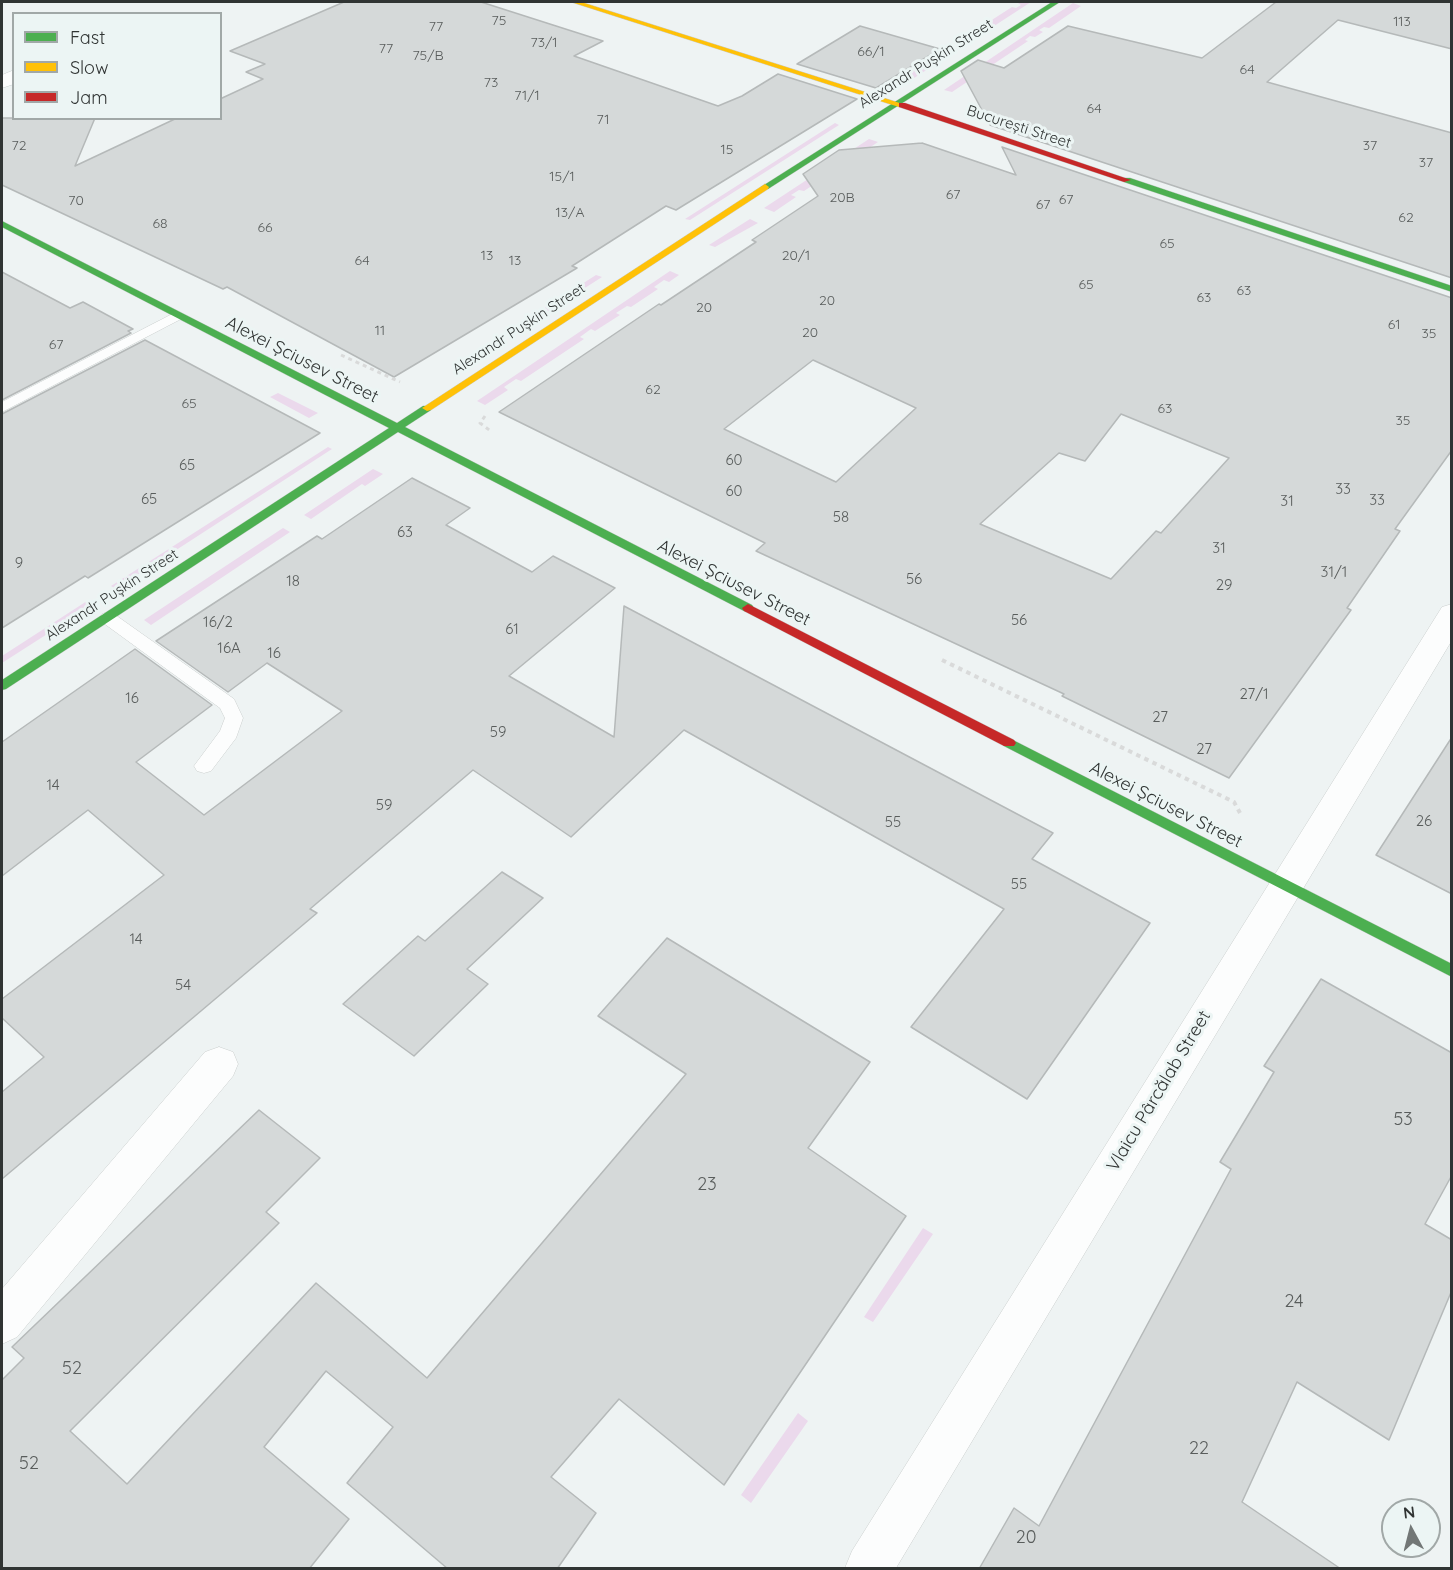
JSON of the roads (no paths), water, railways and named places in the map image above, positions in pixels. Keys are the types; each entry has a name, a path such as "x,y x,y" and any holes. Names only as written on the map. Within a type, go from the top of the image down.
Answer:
{"main road":[{"name":"București Street","path":"575,2 896,103 1452,289"},
{"name":"Alexandr Pușkin Street","path":"2,686 896,103 1056,2"},
{"name":"Alexei Șciusev Street","path":"2,224 176,316 1452,971"}],"street":[{"name":"Vlaicu Pârcălab Street","path":"869,1569 1284,885 1452,614"},
{"path":"2,1322 219,1064"}],"lane":[{"path":"2,408 176,316"},
{"path":"108,618 227,704 234,718 229,733 204,766"}]}
